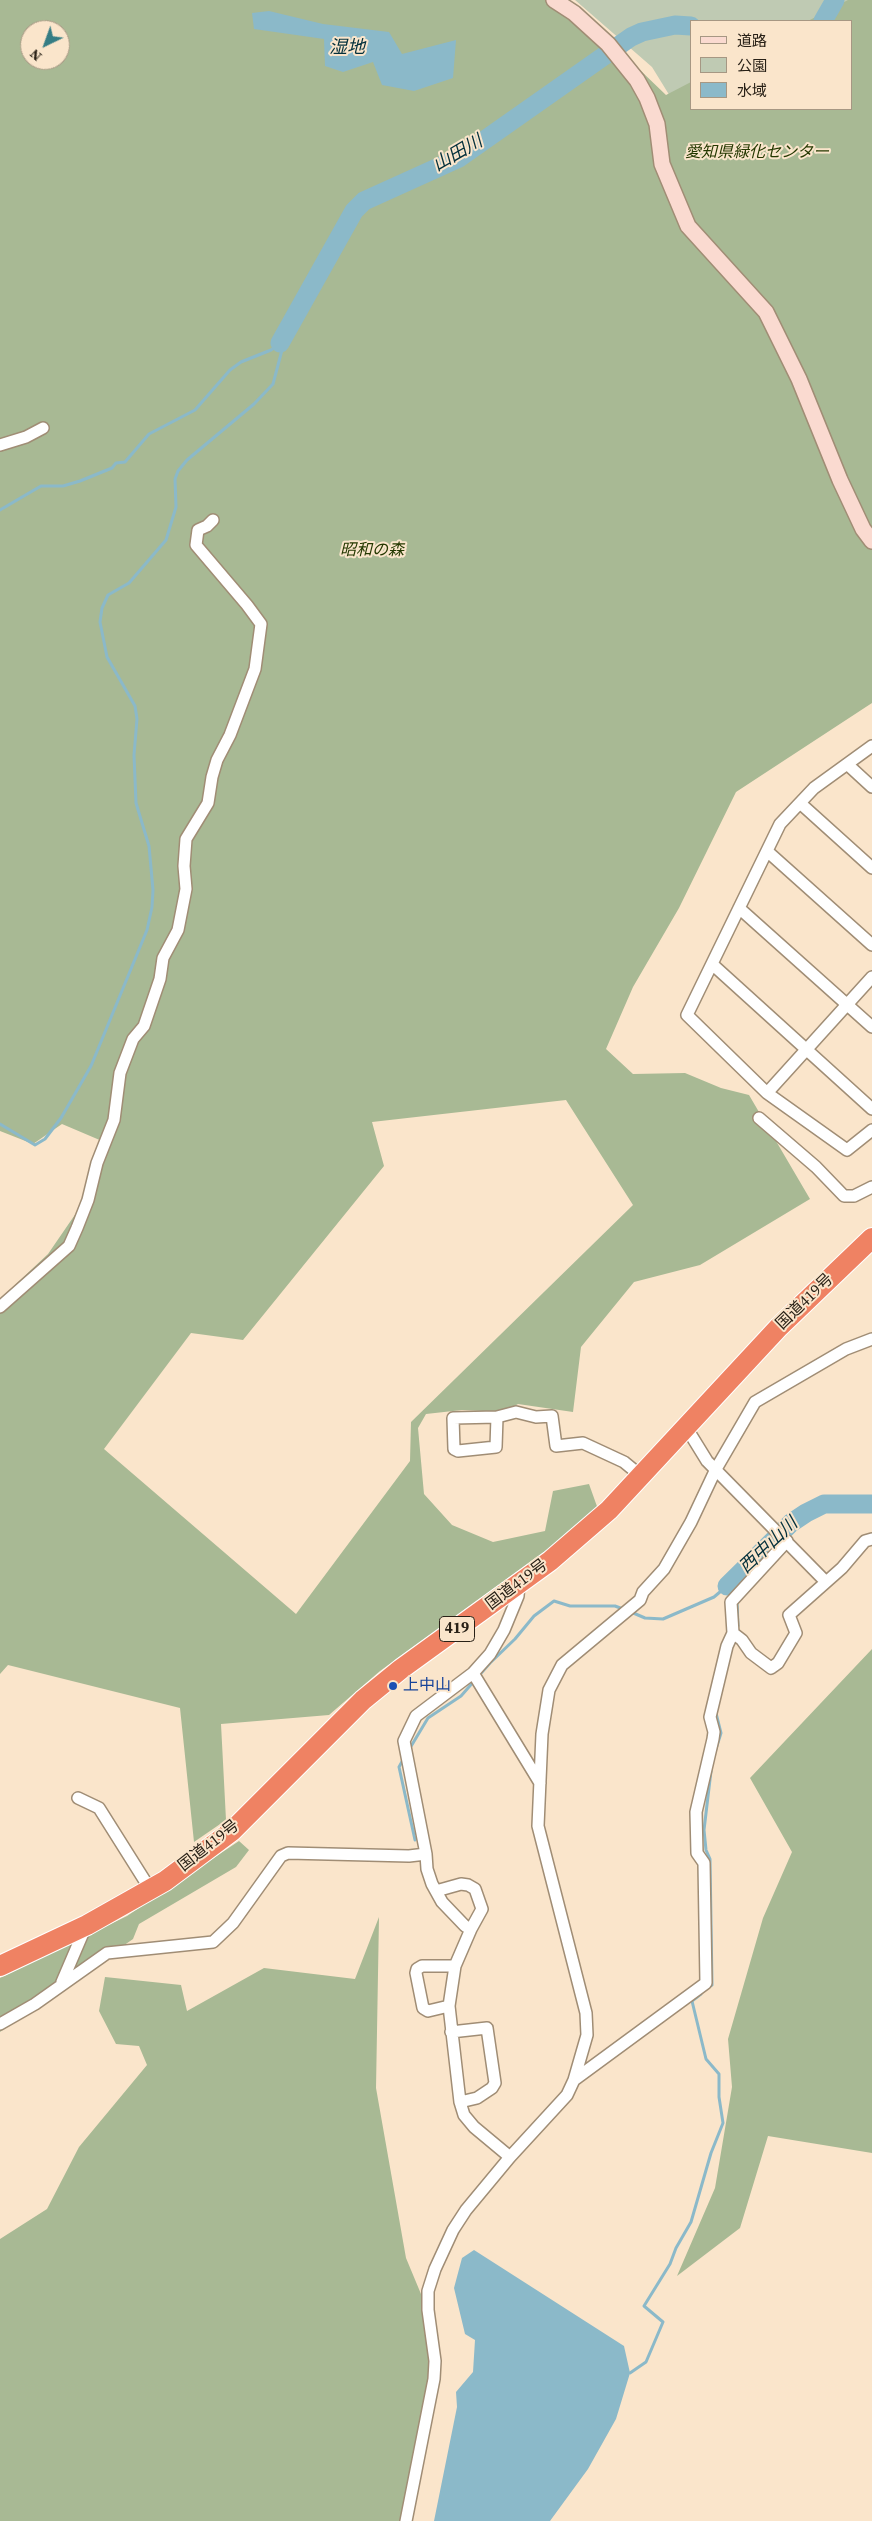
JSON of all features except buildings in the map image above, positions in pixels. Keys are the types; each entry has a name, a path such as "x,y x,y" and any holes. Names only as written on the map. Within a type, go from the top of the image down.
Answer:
{"highway":[{"name":"国道419号","path":"0,1966 87,1924 165,1881 232,1831 363,1700 401,1669 519,1584 609,1510 779,1327 872,1238"}],"street":[{"path":"554,0 574,13 608,44 620,57 647,98 657,124 662,164 688,226 766,312 799,379 840,480 863,529 872,541"},
{"path":"0,445 26,437 43,428"},
{"path":"0,1307 69,1246 77,1228 88,1200 97,1163 114,1120 120,1073 133,1039 144,1026 160,979 163,958 178,930 186,889 184,866 186,839 208,803 212,777 218,760 230,735 255,670 261,624 196,545 198,530 207,526 213,520"},
{"path":"872,746 814,788 780,824 687,1015 767,1093 847,1150 872,1130"},
{"path":"847,764 872,787"},
{"path":"800,803 872,868"},
{"path":"767,851 872,946"},
{"path":"739,908 872,1027"},
{"path":"712,964 872,1109"},
{"path":"767,1093 872,977"},
{"path":"760,1118 816,1167 844,1196 854,1196 872,1187"},
{"path":"406,2521 434,2379 435,2361 428,2310 428,2290 453,2230 510,2157 567,2095 574,2080 587,2035 586,2013 538,1826 545,1704 557,1672 570,1658 640,1600 643,1592 664,1569 691,1522 716,1468 755,1402 846,1349 872,1339"},
{"path":"497,1417 496,1447 458,1451 454,1449 453,1418 497,1417 516,1412 536,1417 552,1416 556,1446 583,1443 624,1462 641,1476"},
{"path":"686,1427 708,1461 826,1582"},
{"path":"733,1633 742,1640 751,1653 771,1668 778,1663 796,1633 789,1615 842,1568 865,1541 872,1539"},
{"path":"574,2080 706,1983 704,1863 696,1853 696,1812 714,1739 710,1717 727,1646 733,1633 731,1602 786,1540"},
{"path":"471,1929 465,1926 442,1902 427,1869 426,1854 404,1741 416,1716 473,1673 490,1654 504,1630 518,1596 519,1584"},
{"path":"473,1673 540,1783"},
{"path":"78,1798 99,1808 150,1889"},
{"path":"0,2024 35,2004 107,1953 213,1942 233,1923 281,1856 288,1853 410,1856 426,1854"},
{"path":"436,1891 468,1884 475,1890 482,1909 455,1966 449,2006 451,2032 460,2102 464,2114 474,2127 510,2157"},
{"path":"61,1984 87,1924"},
{"path":"449,2006 428,2011 423,2008 416,1973 417,1969 422,1966 455,1966"},
{"path":"451,2032 487,2028 495,2083 492,2088 477,2098 460,2102"}],"green space":[{"name":"昭和の森","path":"0,0 567,0 666,95 690,83 690,110 852,110 852,20 810,20 848,0 872,0 872,703 736,792 679,908 633,987 606,1049 633,1074 685,1073 721,1088 749,1095 810,1199 700,1265 634,1282 581,1347 573,1412 518,1404 504,1412 462,1410 426,1414 418,1428 424,1494 452,1525 493,1542 545,1531 553,1491 589,1484 599,1512 380,1671 329,1715 221,1724 226,1820 194,1842 180,1708 8,1665 0,1674 0,1299 48,1254 83,1203 102,1141 62,1124 33,1144 0,1131","holes":["566,1100 633,1205 411,1422 410,1461 296,1614 104,1449 191,1333 243,1340 384,1166 372,1122"]},
{"name":"愛知県緑化センター","path":"575,0 872,0 872,162 737,205 652,67"},
{"path":"872,1649 872,2153 768,2136 740,2228 677,2276 715,2188 732,2087 728,2039 763,1918 792,1852 750,1778"},
{"path":"239,1841 249,1850 236,1867 139,1924 133,1939 0,2032 0,1978 127,1916"},
{"path":"379,1917 376,2088 406,2258 421,2294 431,2363 404,2521 0,2521 0,2239 47,2209 79,2147 147,2065 139,2046 116,2044 99,2011 105,1977 181,1985 187,2011 264,1968 355,1979"}],"water":[{"name":"湿地","path":"269,11 323,24 389,32 402,54 456,40 453,78 414,91 382,85 373,62 343,72 325,66 324,39 254,29 252,13"},
{"path":"474,2250 624,2346 630,2373 616,2419 588,2469 550,2521 434,2521 457,2407 456,2392 473,2372 475,2340 465,2334 454,2288 462,2258"}],"waterway":[{"name":"山田川","path":"824,20 835,0"},
{"name":"山田川","path":"280,343 354,211 364,201 459,158 631,37 642,32 675,25 690,26"},
{"path":"0,510 41,486 63,486 112,468 116,463 125,462 149,434 195,410 230,370 241,362 271,350 280,343 282,350 273,384 254,404 187,460 178,471 175,479 176,507 166,540 129,583 108,595 102,608 100,622 107,657 135,706 137,719 134,755 136,803 149,846 153,890 152,907 147,930 91,1066 61,1118 45,1139 35,1145 0,1124"},
{"name":"西中山川","path":"727,1586 791,1523 806,1513 824,1504 872,1504"},
{"path":"631,1612 645,1618 663,1619 714,1597 727,1586 734,1595"},
{"path":"737,1600 738,1626"},
{"path":"410,1748 428,1718 461,1696 534,1616 554,1601 570,1606 615,1606 623,1609"},
{"path":"715,1752 721,1733 716,1713"},
{"path":"404,1758 399,1767 415,1840"},
{"path":"709,1987 712,1985 710,1859 706,1850 704,1830 711,1771"},
{"path":"630,2373 646,2362 663,2322 644,2306 670,2264 676,2248 691,2222 711,2153 723,2123 719,2097 719,2074 706,2059 692,2001 701,1994"}],"place":[{"name":"上中山","path":"393,1686"}]}
